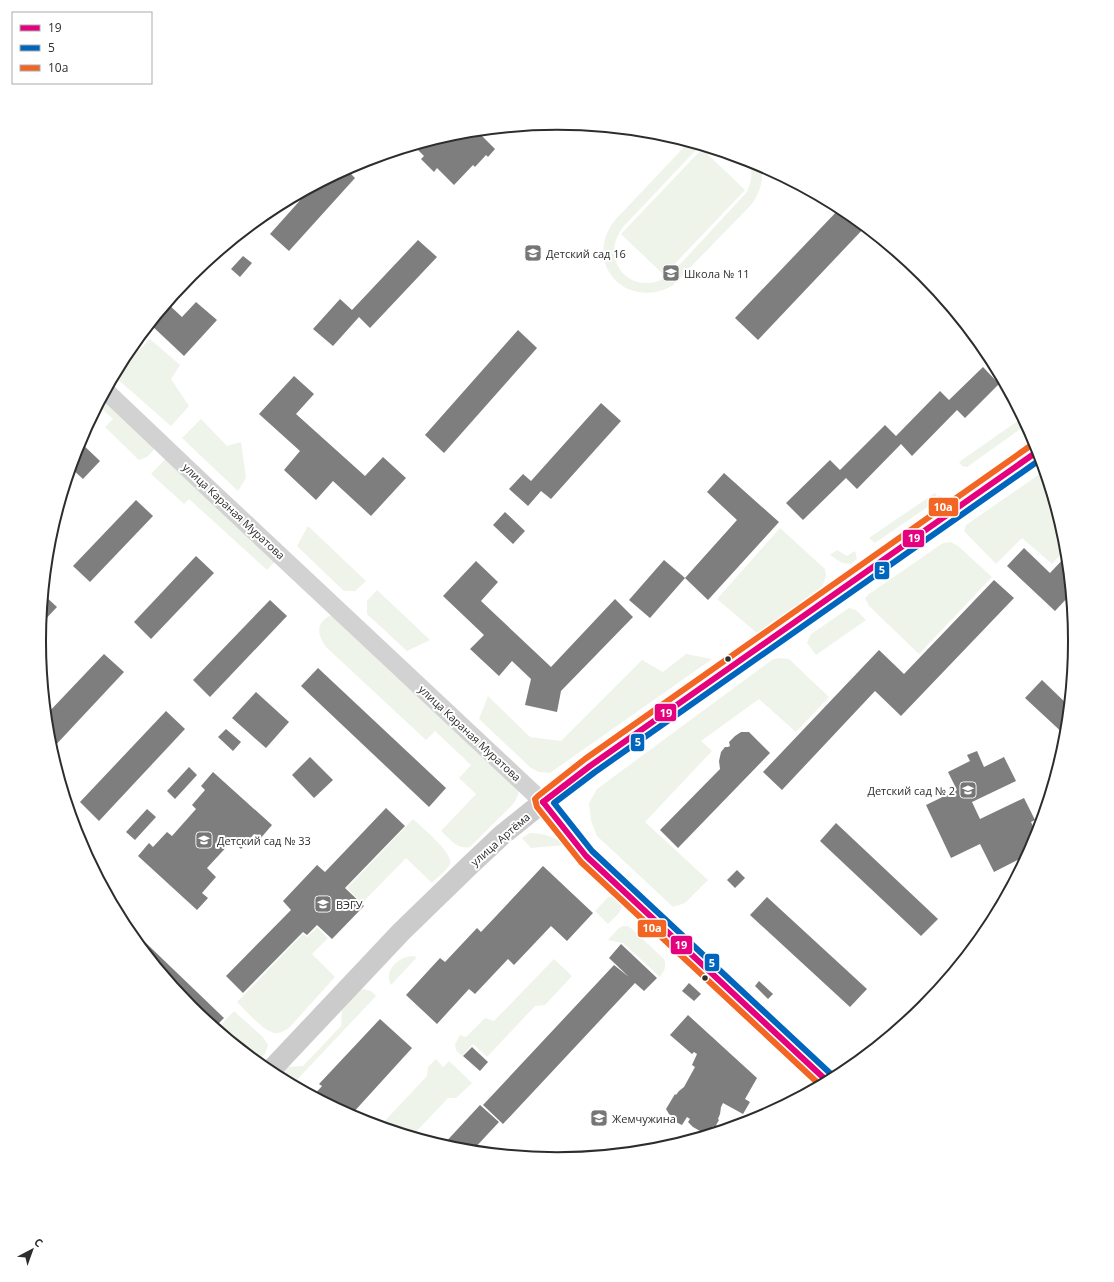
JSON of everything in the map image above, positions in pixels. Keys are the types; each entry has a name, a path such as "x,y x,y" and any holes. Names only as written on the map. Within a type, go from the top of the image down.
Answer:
{"main road":[{"name":"улица Артёма","path":"274,1067 401,932 502,835 590,766 1033,455"},
{"name":"улица Караная Муратова","path":"543,802 586,856 823,1077"}],"street":[{"name":"улица Караная Муратова","path":"109,394 543,802"}],"shaded area":[{"path":"685,146 697,149 623,227 616,241 614,253 617,265 624,274 634,281 646,283 659,281 672,273 747,192 750,184 751,168 762,173 762,182 759,191 751,205 672,286 655,292 639,292 625,287 614,278 606,266 603,252 606,236 615,220"},
{"path":"700,151 705,152 745,190 664,275 621,234"},
{"path":"150,339 180,365 171,379 189,406 171,426 118,379 131,358"},
{"path":"109,394 160,443 147,457 139,460 105,427 113,419 102,409"},
{"path":"201,419 227,446 241,442 246,478 238,491 182,438"},
{"path":"1018,421 1021,428 967,467 962,466 959,462"},
{"path":"170,454 280,556 267,570 189,499 184,504 151,474"},
{"path":"1040,474 1051,509 1061,555 1052,564 1022,538 996,564 964,531 966,525"},
{"path":"935,493 939,499 875,543 869,538"},
{"path":"308,526 366,581 355,591 344,591 297,546"},
{"path":"780,528 825,569 826,576 822,587 758,634 717,599"},
{"path":"951,542 958,546 992,577 919,654 869,606 865,598 943,543"},
{"path":"837,550 847,556 855,551 857,559 851,564 842,563 830,555"},
{"path":"377,590 430,640 407,651 367,614 367,601"},
{"path":"849,608 856,610 866,620 816,655 807,643 811,634"},
{"path":"333,614 519,787 518,795 514,803 470,847 465,848 457,845 441,831 476,794 459,778 471,765 435,731 426,740 326,647 320,637 319,628 327,617"},
{"path":"686,654 712,659 550,773 539,772 531,768 479,719 488,696 530,737 561,741 642,660 663,672"},
{"path":"773,659 789,659 829,697 796,732 759,699 701,741 712,751 645,822 708,880 685,903 673,907 597,836 591,821 589,803 597,789"},
{"path":"413,819 436,840 447,853 450,859 449,867 432,883 406,858 362,903 347,888"},
{"path":"530,833 549,836 566,845 531,848 522,838"},
{"path":"621,894 622,908 608,924 595,911 608,897"},
{"path":"628,926 632,929 664,959 665,967 660,977 623,943 608,940 619,928"},
{"path":"317,927 328,938 312,954 335,977 289,1028 277,1033 267,1030 237,1002 303,934 307,937"},
{"path":"412,956 417,957 391,985 389,980 390,970 397,962"},
{"path":"554,959 572,976 545,1005 535,1006 487,1057 473,1044 462,1056 456,1050 455,1044 460,1035 466,1037 485,1018 494,1021"},
{"path":"363,989 371,991 376,996 296,1081 282,1072 286,1067 303,1066 341,1026 342,1009 360,990"},
{"path":"234,1011 263,1037 268,1045 265,1054 262,1057 220,1025"},
{"path":"436,1059 443,1067 449,1061 472,1083 456,1098 448,1098 416,1132 384,1122 427,1076 428,1067"}],"building":[{"path":"482,136 495,149 488,157 486,155 475,167 473,165 454,185 437,168 434,172 421,159 424,156 417,149"},
{"path":"351,174 355,178 289,251 270,234 302,198"},
{"path":"836,213 861,231 758,340 735,318"},
{"path":"418,240 437,257 370,328 359,317 333,346 313,329 340,299 352,310"},
{"path":"243,256 252,263 240,277 231,269"},
{"path":"196,302 217,320 184,356 154,328 171,307 182,317"},
{"path":"518,330 537,348 444,453 425,435"},
{"path":"983,367 999,384 965,418 957,410 912,456 901,444 857,489 846,478 803,520 786,503 830,460 840,470 885,425 896,436 940,391 949,400"},
{"path":"294,376 314,394 296,414 365,476 383,457 406,478 371,516 333,481 316,500 284,470 300,451 259,414"},
{"path":"601,403 621,421 551,499 541,491 528,506 509,489 523,474 531,481"},
{"path":"85,446 100,461 83,479 75,472"},
{"path":"724,473 779,522 708,600 685,578 737,520 707,492"},
{"path":"136,500 153,516 90,582 73,566"},
{"path":"505,512 525,531 513,544 493,525"},
{"path":"1024,548 1050,573 1062,561 1066,599 1055,611 1007,566"},
{"path":"196,556 214,573 151,639 134,622"},
{"path":"664,560 685,578 650,618 629,600"},
{"path":"476,561 498,582 481,601 551,667 615,599 633,617 561,691 557,712 525,705 531,679 512,661 499,676 470,649 484,635 443,596"},
{"path":"994,580 1014,598 901,716 875,691 782,790 763,772 879,650 904,674"},
{"path":"48,599 57,607 47,618"},
{"path":"270,600 287,616 210,697 193,680"},
{"path":"104,654 124,672 57,744 50,710"},
{"path":"318,668 446,788 429,807 301,686"},
{"path":"1042,680 1065,702 1060,730 1025,698"},
{"path":"256,692 289,722 266,748 232,718"},
{"path":"166,711 185,729 99,821 80,802"},
{"path":"226,729 241,742 233,751 218,737"},
{"path":"741,732 749,732 770,753 678,848 660,830 720,769 719,761 721,752 725,747 730,746 729,742"},
{"path":"977,751 984,767 1004,757 1016,781 972,802 980,819 1024,798 1035,820 1031,822 1033,826 1019,859 994,872 980,844 951,858 926,805 957,790 948,772 970,761 967,755"},
{"path":"310,757 333,780 314,798 292,775"},
{"path":"189,767 197,775 175,799 167,791"},
{"name":"Детский сад № 33","path":"213,772 272,825 260,839 254,834 241,849 232,841 207,868 216,877 202,893 208,898 197,910 138,856 149,843 153,847 167,832 172,836 196,809 192,805 205,790 201,786"},
{"path":"386,808 405,826 345,888 364,906 332,939 317,925 307,935 303,932 243,993 226,976 291,910 283,901 317,865 325,872"},
{"path":"147,809 156,817 135,840 126,832"},
{"path":"836,823 938,919 921,936 820,841"},
{"path":"543,866 593,913 567,941 551,926 514,965 508,959 475,994 469,989 437,1024 406,995 440,958 445,962 477,928 481,932"},
{"path":"737,870 745,878 735,888 727,880"},
{"path":"767,897 867,989 850,1007 750,915"},
{"path":"144,941 224,1018 218,1024 196,1002 173,978"},
{"path":"621,944 657,978 644,991 635,983 503,1124 483,1105 614,965 629,977 609,958"},
{"path":"759,981 773,994 768,999 755,986"},
{"path":"689,983 701,994 694,1001 682,991"},
{"path":"688,1015 757,1078 745,1099 750,1102 743,1114 723,1103 718,1119 719,1120 715,1127 713,1126 712,1128 700,1131 688,1122 690,1119 687,1117 682,1125 676,1122 677,1119 669,1114 666,1109 675,1094 676,1095 684,1087 695,1067 692,1065 697,1054 694,1052 692,1054 670,1035"},
{"path":"380,1019 412,1048 355,1110 317,1092 322,1086 319,1084"},
{"path":"472,1047 488,1062 480,1071 463,1056"},
{"path":"480,1105 499,1122 477,1146 448,1140"}],"transit line":[{"name":"10а","path":"816,1081 581,862 537,807 535,799 585,759 1030,446"},
{"name":"19","path":"543,802 590,766 1033,455"},
{"name":"5","path":"830,1073 592,851 554,803 595,772 1036,463"},
{"name":"19","path":"543,802 586,856 823,1077"}],"place":[{"name":"Детский сад 16","path":"533,253"},
{"name":"Школа № 11","path":"671,273"},
{"name":"Детский сад № 2","path":"968,790"},
{"name":"Детский сад № 33","path":"204,840"},
{"name":"ВЭГУ","path":"323,904"},
{"name":"Жемчужина","path":"599,1118"}]}
